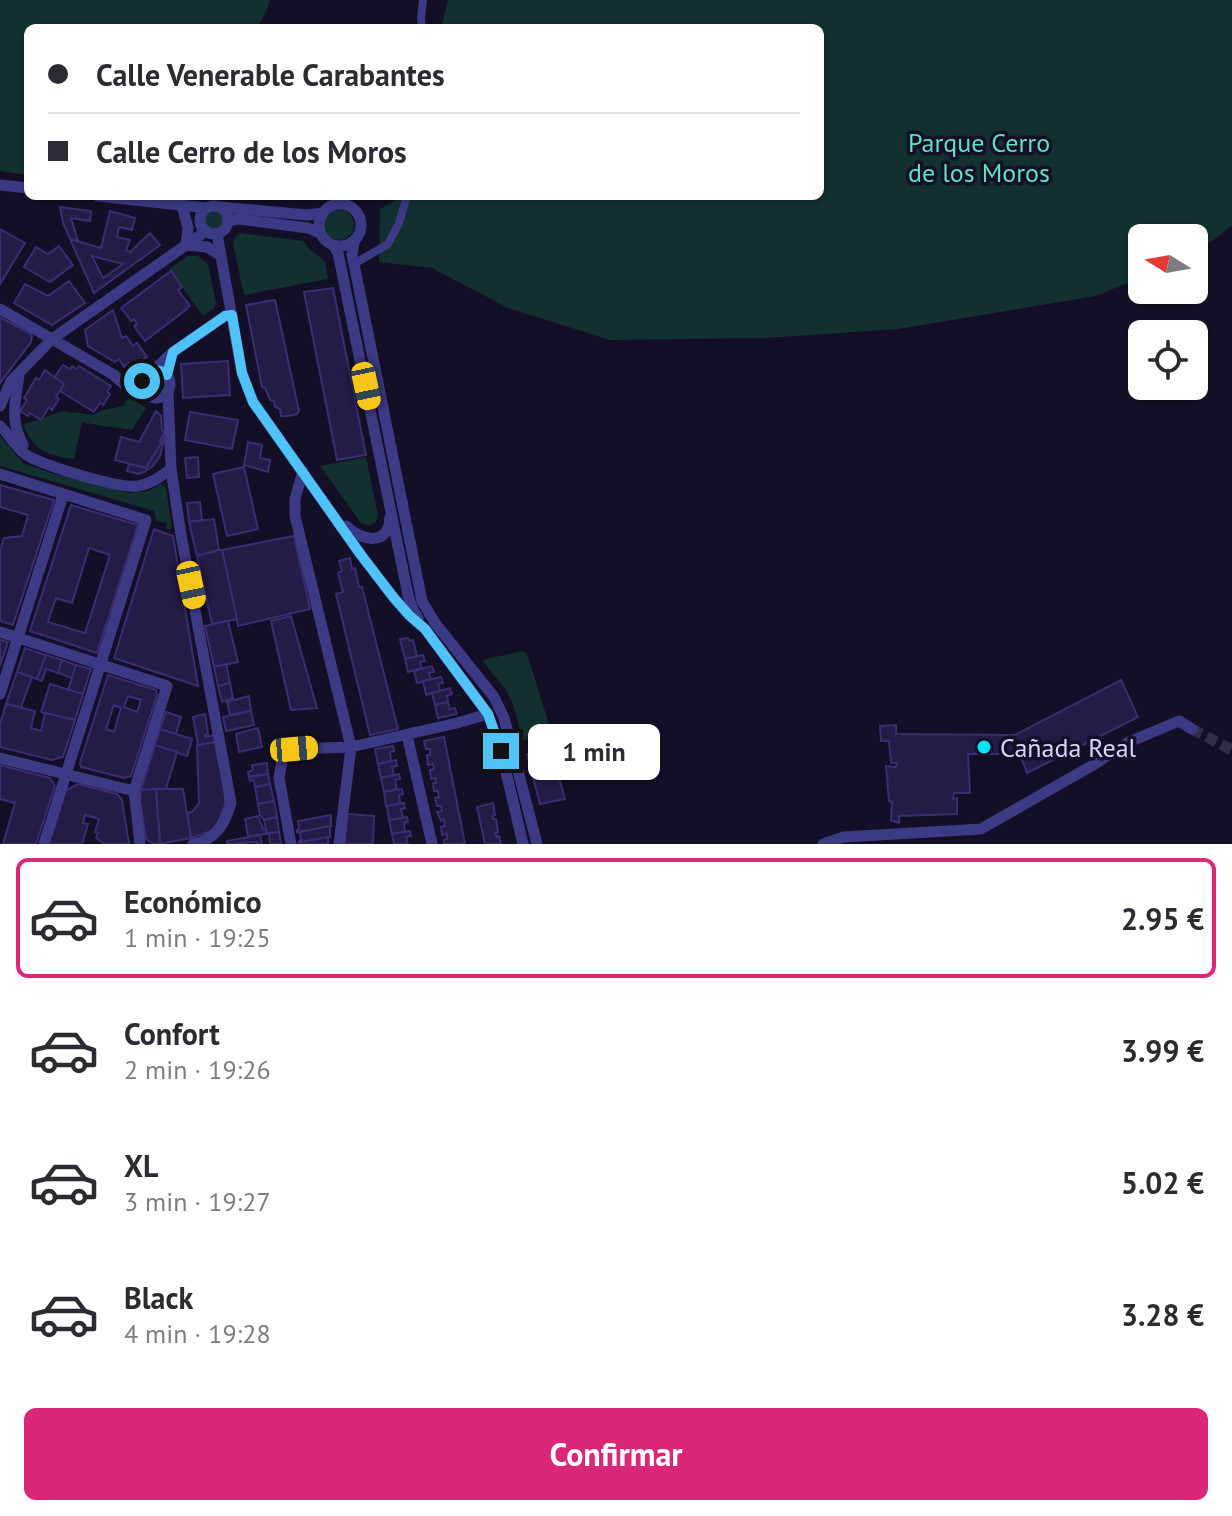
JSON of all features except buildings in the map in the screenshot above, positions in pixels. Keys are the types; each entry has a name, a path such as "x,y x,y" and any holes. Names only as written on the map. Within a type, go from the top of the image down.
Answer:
{"street":[{"path":"422,24 423,0"},
{"path":"0,185 24,188"},
{"path":"135,200 182,205 224,230 228,221 220,207"},
{"path":"354,264 388,244 406,200"},
{"path":"182,205 188,228 186,245"},
{"path":"0,406 11,381 52,339 186,245 215,206 307,215 323,213 334,205 349,206 355,210 362,222 352,255 422,601 435,623 494,697 504,718 537,844"},
{"path":"320,233 323,213"},
{"path":"228,221 239,219 308,228 320,233 334,246 354,242"},
{"path":"206,222 220,255 242,373 249,394 361,555 394,598 425,629"},
{"path":"186,245 207,247 220,255"},
{"path":"334,246 338,253 408,595 425,629 488,714 501,751 523,844"},
{"path":"0,309 114,375 147,379 161,370 171,383 168,391 171,469 231,803 219,832 193,844"},
{"path":"168,391 156,398 148,395 147,379 173,352 225,316 232,315"},
{"path":"167,375 173,352"},
{"path":"19,374 15,429 32,459"},
{"path":"156,398 169,420"},
{"path":"0,426 32,459 127,487 141,486 171,469"},
{"path":"303,471 295,499 295,516 351,747 339,844"},
{"path":"0,474 146,520 44,844"},
{"path":"0,694 63,495"},
{"path":"334,514 355,534 373,539 387,531 391,506"},
{"path":"0,632 167,686 134,791 140,844"},
{"path":"291,844 279,778 282,760 294,749 351,747 488,714"},
{"path":"823,844 844,837 981,829 1129,742 1179,721 1192,729"},
{"path":"407,735 432,844"},
{"path":"0,758 134,791"},
{"path":"976,844 981,829"}],"green space":[{"path":"0,0 270,0 259,24 24,24 24,174 0,171"},
{"name":"Parque Cerro de los Moros","path":"448,0 1232,0 1232,225 1208,243 1208,224 1128,224 1128,283 1096,296 898,329 764,338 610,340 508,308 432,268 379,262 380,209 396,200 824,200 824,24 442,24"},
{"path":"210,210 218,210 224,220 218,230 210,230 204,224 204,216"},
{"path":"339,210 350,214 354,225 350,236 339,240 328,236 324,225 328,214"},
{"path":"240,233 304,241 325,261 328,279 244,295 233,244"},
{"path":"188,256 198,256 208,264 216,303 203,316 169,269"},
{"path":"129,397 146,408 132,430 82,422 74,459 42,450 32,441 23,425 63,411 93,415 123,406"},
{"path":"0,436 23,463 51,473 129,493 149,491 161,484 166,488 172,529 167,529 166,523 156,521 154,511 0,466"},
{"path":"366,457 378,515 376,522 369,526 361,523 320,466"},
{"path":"523,651 527,654 550,727 543,737 523,740 506,690 482,660"}],"tunnel":[{"path":"1192,729 1232,750"}],"place":[{"name":"Cañada Real","path":"984,747"}],"route":[{"path":"142,381 146,374 154,370 161,370 167,375 173,352 225,316 232,315 242,373 253,402 361,555 394,598 425,629 488,714 501,751"}]}
